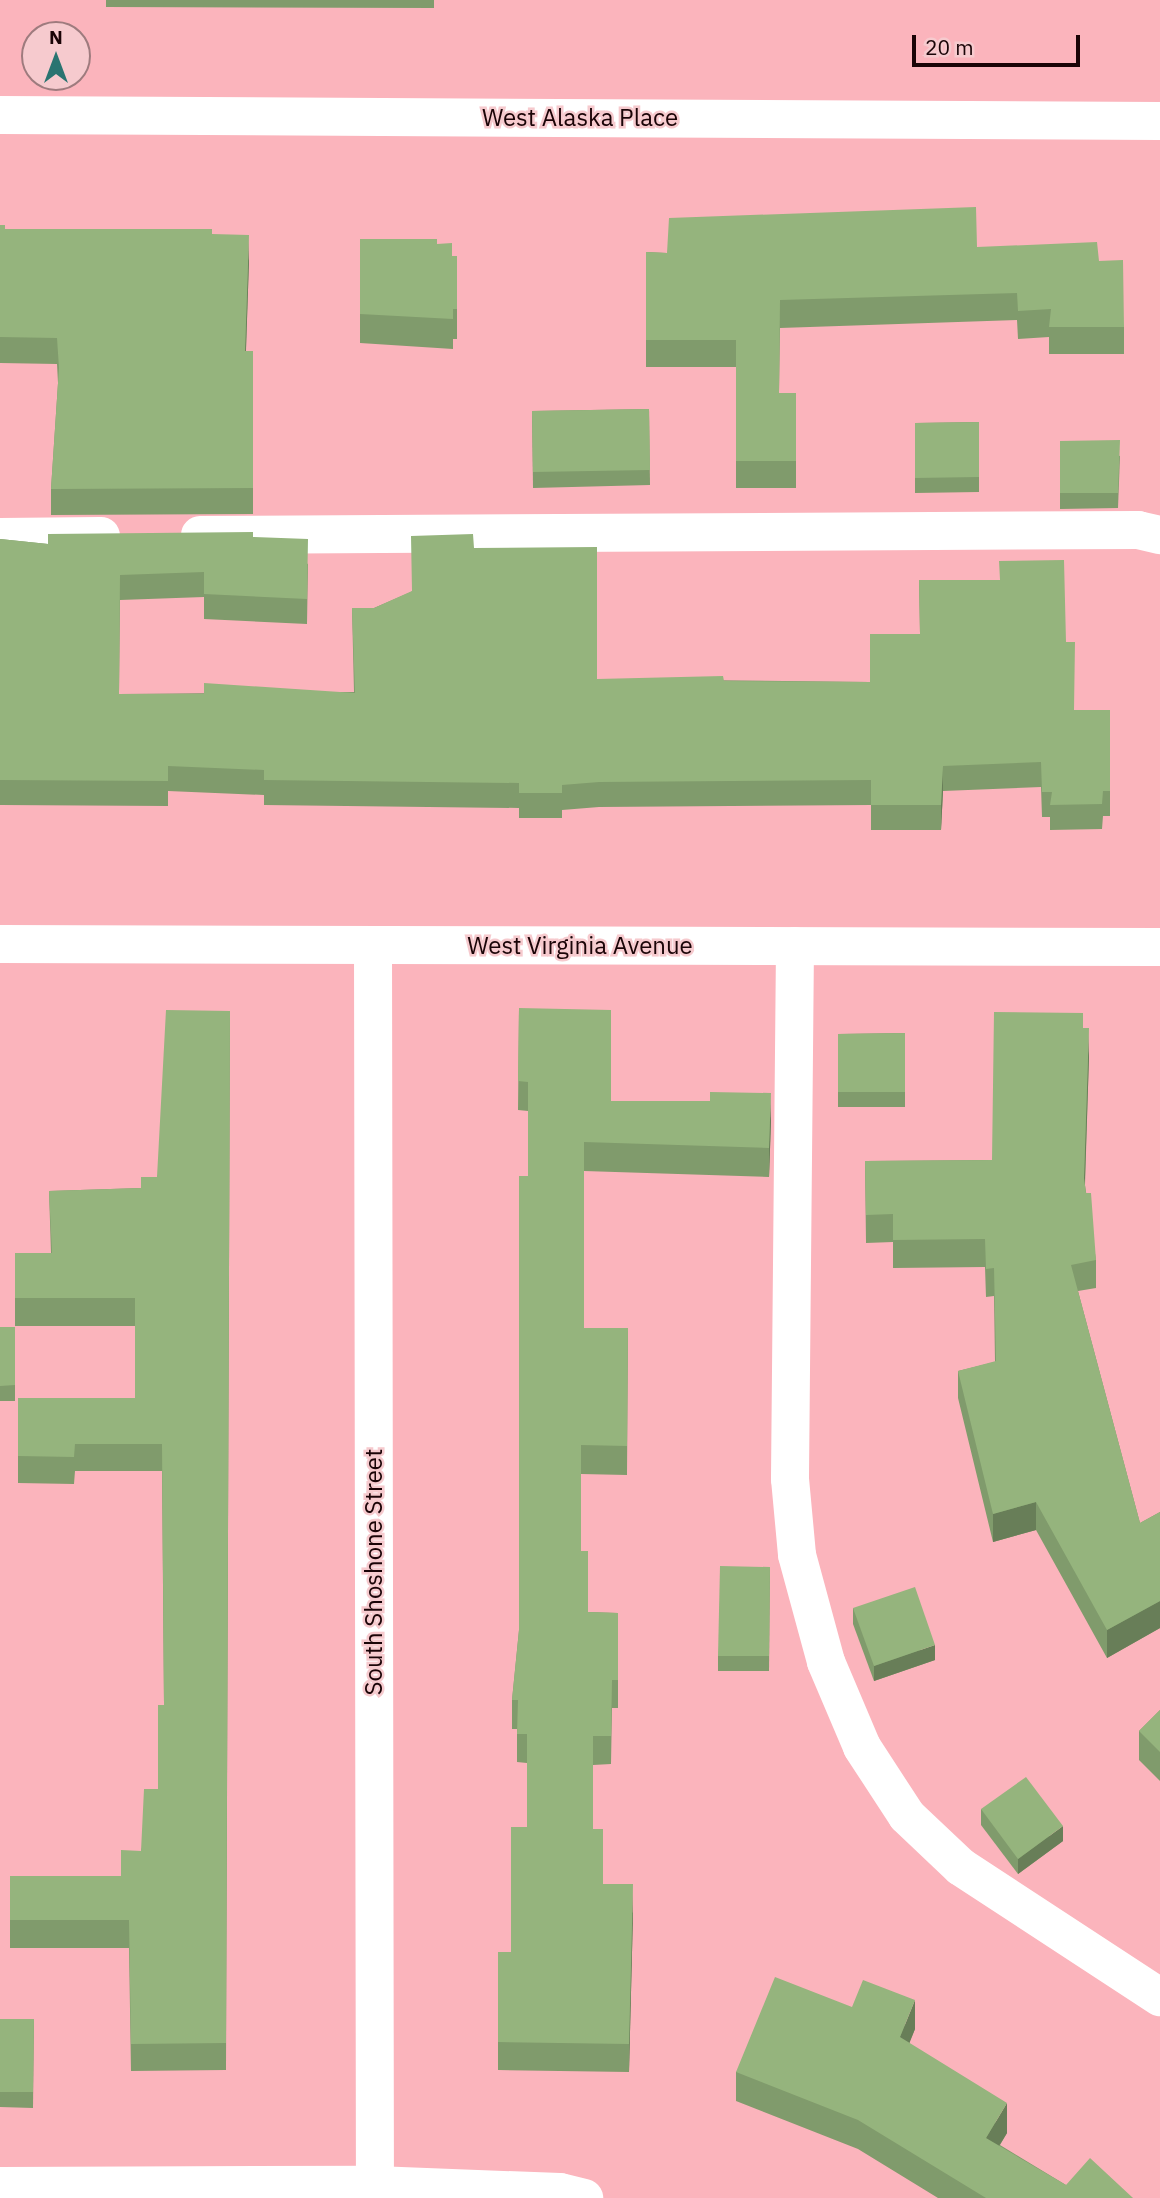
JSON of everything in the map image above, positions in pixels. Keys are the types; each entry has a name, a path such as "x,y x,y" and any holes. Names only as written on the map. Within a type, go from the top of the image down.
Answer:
{"street":[{"name":"West Alaska Place","path":"0,115 1160,121"},
{"path":"0,537 1124,530 1160,535"},
{"name":"West Virginia Avenue","path":"0,944 1160,947"},
{"name":"South Shoshone Street","path":"373,945 375,2191"},
{"path":"795,946 790,1479 797,1555 826,1662 862,1748 907,1816 961,1867 1160,1997"},
{"path":"0,2186 559,2192 584,2198"}],"building":[{"path":"976,207 977,247 1097,242 1099,261 1123,260 1124,327 1049,327 1051,309 1018,311 1017,293 780,300 779,393 796,393 796,461 736,461 736,340 646,340 646,252 667,253 669,218"},
{"path":"0,225 5,225 5,229 212,229 212,234 249,235 245,351 253,351 253,488 51,489 59,368 57,338 0,337"},
{"path":"360,239 437,239 437,244 452,243 452,256 457,256 457,309 453,309 453,319 360,314"},
{"path":"649,409 650,470 533,472 532,411"},
{"path":"979,422 979,477 915,478 915,423"},
{"path":"1120,440 1118,493 1060,493 1060,441"},
{"path":"253,532 253,537 308,539 307,599 204,594 204,572 120,575 119,694 204,694 204,683 355,693 352,608 374,608 412,591 411,536 473,534 474,548 597,547 597,679 723,676 724,681 870,682 870,634 920,634 919,580 1000,580 999,561 1064,560 1066,642 1075,642 1074,710 1110,710 1110,791 1103,791 1102,804 1050,805 1052,792 1042,792 1041,762 943,766 941,805 871,805 871,780 599,782 562,785 562,793 519,793 519,783 264,780 264,770 168,766 168,781 0,780 0,539 48,544 48,534"},
{"path":"519,1008 611,1010 611,1101 710,1101 710,1092 771,1093 769,1148 584,1142 584,1328 628,1328 627,1446 581,1445 581,1551 588,1551 588,1612 618,1613 618,1680 612,1680 611,1736 593,1736 593,1829 603,1829 603,1884 633,1884 629,2044 498,2042 498,1952 511,1952 511,1827 527,1827 527,1734 517,1734 518,1700 512,1700 519,1630 519,1176 528,1176 528,1082 518,1081"},
{"path":"166,1010 230,1011 226,2043 131,2044 129,1920 10,1920 10,1876 121,1876 121,1850 141,1851 144,1789 158,1789 158,1705 164,1705 162,1444 75,1444 74,1457 18,1456 18,1398 135,1398 135,1298 15,1298 15,1253 52,1253 49,1191 141,1188 141,1177 157,1177"},
{"path":"994,1012 1083,1013 1083,1028 1089,1028 1084,1178 1086,1193 1091,1193 1096,1260 1071,1265 1140,1523 1160,1512 1160,1601 1107,1630 1036,1502 993,1514 958,1371 996,1361 994,1268 986,1269 985,1239 893,1240 893,1214 866,1215 865,1161 992,1160"},
{"path":"905,1033 905,1092 838,1092 838,1034"},
{"path":"0,1327 15,1327 15,1385 0,1386"},
{"path":"720,1566 770,1567 769,1656 718,1656"},
{"path":"915,1587 935,1645 874,1666 853,1608"},
{"path":"1160,1710 1160,1752 1139,1731"},
{"path":"1026,1777 1063,1826 1018,1859 981,1809"},
{"path":"775,1977 852,2007 863,1980 915,2000 900,2037 1007,2103 986,2138 1066,2185 1090,2158 1133,2198 986,2198 858,2120 736,2072"},
{"path":"0,2019 34,2019 33,2092 0,2092"}]}
